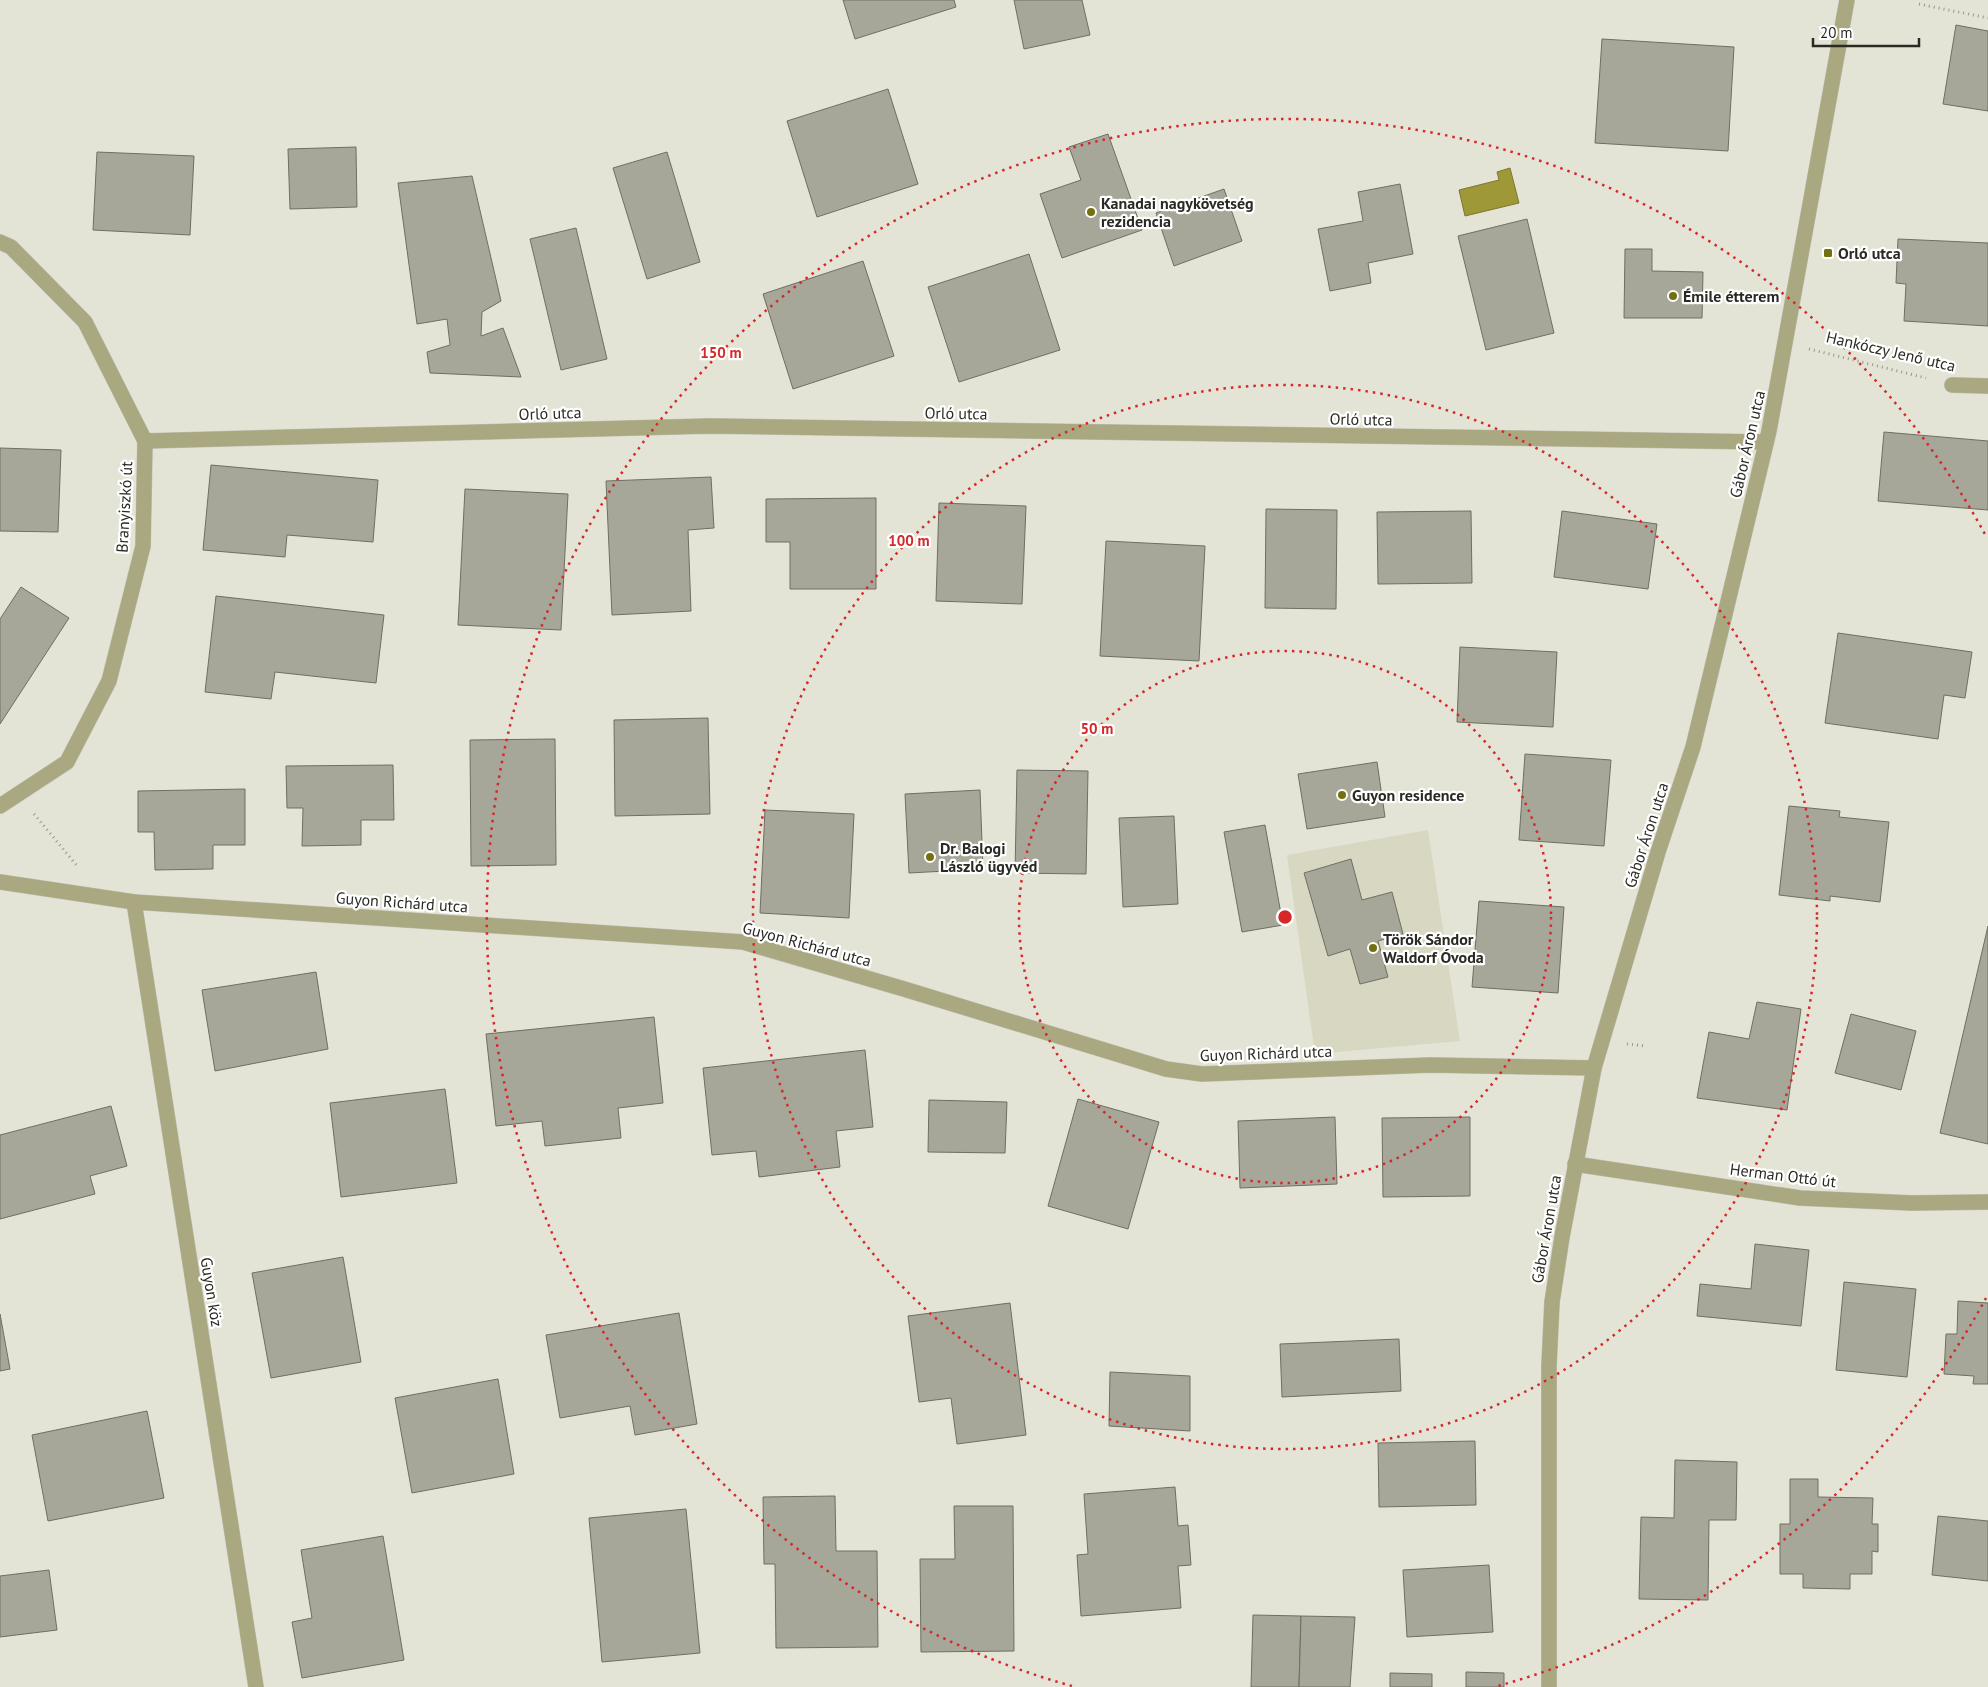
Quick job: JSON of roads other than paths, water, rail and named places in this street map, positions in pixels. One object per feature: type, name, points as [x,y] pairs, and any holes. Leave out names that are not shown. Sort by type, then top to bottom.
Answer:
[{"type":"street","name":"Gábor Áron utca","points":[[1549,1687],[1549,1365],[1552,1302],[1575,1164],[1594,1068],[1658,852],[1692,747],[1766,442],[1786,344],[1810,200],[1847,0]]},
{"type":"street","name":"Branyiszkó út","points":[[0,242],[11,247],[85,322],[144,441],[143,546],[109,680],[67,762],[0,806]]},
{"type":"street","name":"Hankóczy Jenő utca","points":[[1952,385],[1988,386]]},
{"type":"street","name":"Orló utca","points":[[144,441],[709,426],[1766,442]]},
{"type":"street","name":"Guyon Richárd utca","points":[[0,882],[134,902],[743,942],[1166,1069],[1202,1074],[1430,1064],[1594,1068]]},
{"type":"street","name":"Guyon köz","points":[[134,902],[256,1687]]},
{"type":"street","name":"Herman Ottó út","points":[[1575,1164],[1800,1198],[1912,1203],[1988,1202]]},
{"type":"place","name":"Kanadai nagykövetség rezidencia","points":[[1091,212]]},
{"type":"place","name":"Orló utca","points":[[1828,253]]},
{"type":"place","name":"Émile étterem","points":[[1673,296]]},
{"type":"place","name":"Guyon residence","points":[[1342,795]]},
{"type":"place","name":"Dr. Balogi László ügyvéd","points":[[930,857]]},
{"type":"place","name":"Török Sándor Waldorf Óvoda","points":[[1373,948]]}]
